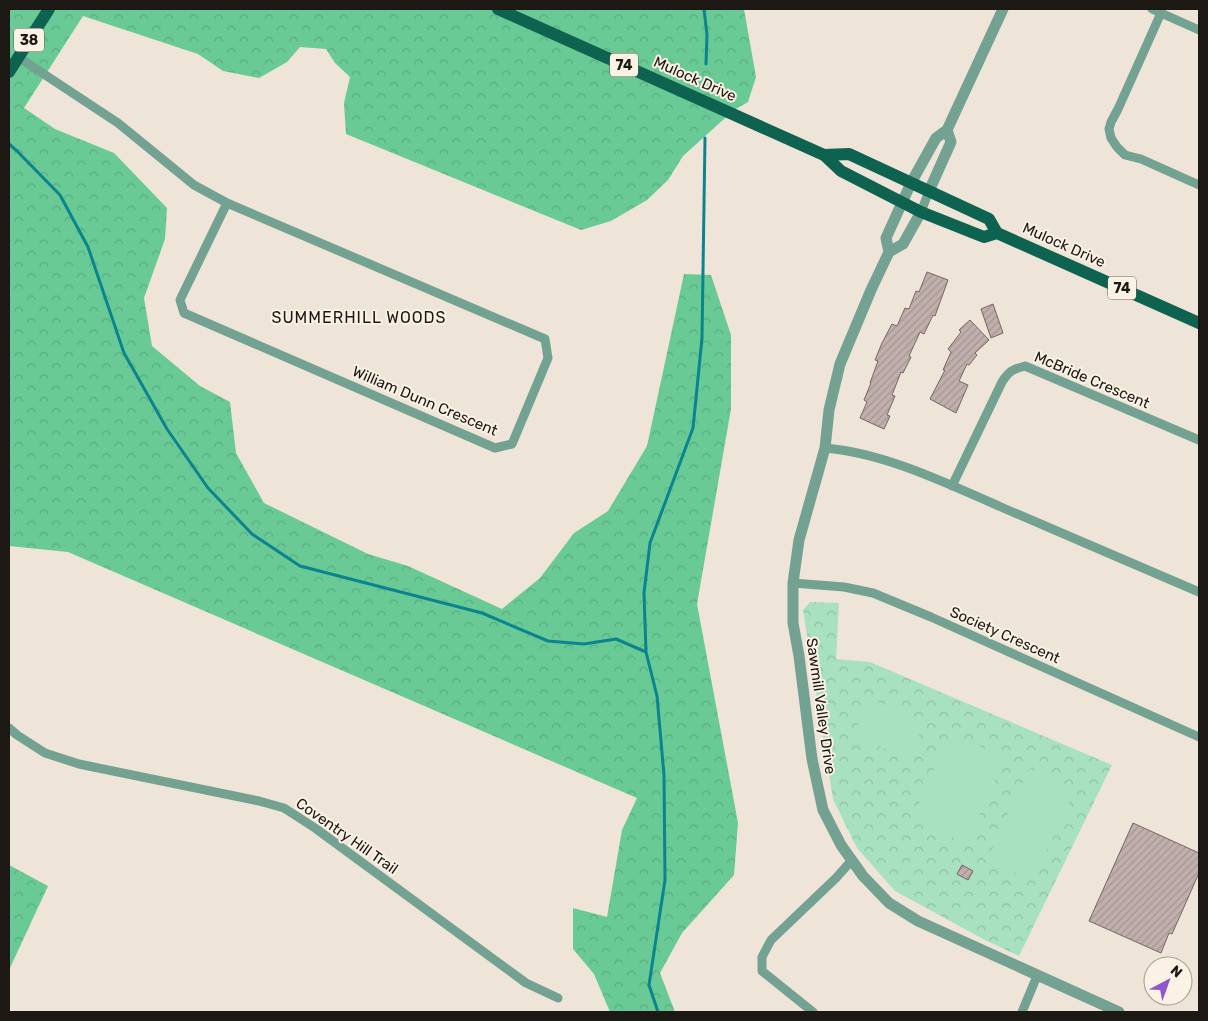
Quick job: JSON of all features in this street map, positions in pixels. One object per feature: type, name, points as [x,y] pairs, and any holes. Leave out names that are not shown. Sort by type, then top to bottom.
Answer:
[{"type":"main road","name":"38","points":[[9,72],[49,9]]},
{"type":"main road","name":"Mulock Drive","points":[[498,9],[824,155],[841,171],[921,212],[984,237],[997,234],[1199,323]]},
{"type":"main road","name":"Mulock Drive","points":[[824,155],[849,154],[989,219],[997,234]]},
{"type":"street","points":[[921,212],[950,142],[947,130],[1003,9]]},
{"type":"street","points":[[1199,30],[1156,11],[1109,129],[1116,147],[1125,155],[1142,159],[1199,185]]},
{"type":"street","name":"William Dunn Crescent","points":[[18,57],[118,123],[194,184],[227,203],[545,340],[548,358],[512,444],[495,448],[184,313],[180,300],[227,203]]},
{"type":"street","name":"Sawmill Valley Drive","points":[[889,252],[886,238],[911,183],[936,138],[947,130]]},
{"type":"street","name":"Sawmill Valley Drive","points":[[921,212],[903,244],[889,252],[840,364],[829,410],[825,448],[799,540],[793,583],[793,623],[812,759],[823,810],[842,845],[863,876],[889,903],[918,922],[1119,1012]]},
{"type":"street","name":"McBride Crescent","points":[[952,486],[1002,382],[1014,368],[1025,366],[1199,440]]},
{"type":"street","points":[[825,448],[848,450],[896,464],[952,486],[1199,592]]},
{"type":"street","name":"Society Crescent","points":[[793,583],[844,587],[873,593],[1199,737]]},
{"type":"street","name":"Coventry Hill Trail","points":[[9,728],[45,753],[79,764],[259,801],[284,808],[315,828],[526,983],[558,998]]},
{"type":"street","points":[[813,1012],[762,971],[762,957],[771,940],[836,878],[852,860]]},
{"type":"street","points":[[1022,1012],[1037,976]]},
{"type":"green space","points":[[9,9],[744,9],[756,77],[748,102],[734,110],[683,156],[668,180],[647,200],[611,221],[581,230],[346,134],[344,103],[350,77],[335,63],[326,49],[300,47],[287,62],[259,78],[223,71],[198,54],[83,16],[24,108],[55,129],[114,153],[167,208],[165,239],[144,298],[152,346],[200,386],[230,402],[236,453],[264,503],[368,554],[408,566],[502,609],[540,578],[574,533],[608,511],[647,446],[684,274],[711,275],[731,335],[731,409],[697,604],[738,823],[734,875],[682,933],[660,973],[675,1012],[610,1012],[594,974],[573,949],[573,908],[607,917],[622,830],[637,798],[68,552],[9,546]]},
{"type":"green space","points":[[810,602],[839,603],[836,659],[870,662],[1112,765],[1019,956],[983,939],[895,891],[857,848],[833,799],[803,610]]},
{"type":"green space","points":[[869,698],[925,722],[909,759],[853,735]]},
{"type":"green space","points":[[951,733],[1005,758],[966,844],[912,819]]},
{"type":"green space","points":[[1029,768],[1075,790],[1033,881],[987,860]]},
{"type":"green space","points":[[9,865],[48,886],[9,970]]},
{"type":"building","points":[[927,272],[948,280],[935,316],[933,315],[924,334],[920,332],[909,356],[911,357],[903,373],[901,372],[892,395],[895,396],[887,415],[890,416],[884,429],[860,418],[867,402],[864,400],[878,361],[875,360],[882,343],[892,324],[897,326],[905,308],[909,309],[916,291],[919,292]]},
{"type":"building","points":[[993,304],[1003,333],[991,338],[981,309]]},
{"type":"building","points":[[970,320],[989,340],[975,353],[977,355],[969,365],[967,364],[959,381],[968,385],[956,413],[930,399],[945,370],[943,370],[951,352],[948,349],[961,332],[959,330]]},
{"type":"building","points":[[1133,823],[1199,853],[1199,873],[1172,934],[1169,933],[1161,953],[1089,921]]},
{"type":"building","points":[[962,865],[973,871],[968,880],[957,874]]},
{"type":"waterway","points":[[704,9],[707,35],[706,64]]},
{"type":"waterway","points":[[658,1012],[649,985],[665,880],[664,775],[657,696],[646,652],[644,593],[650,543],[693,428],[702,338],[705,138]]},
{"type":"waterway","points":[[9,144],[60,195],[88,247],[124,353],[167,429],[208,488],[252,534],[300,566],[482,613],[548,641],[584,644],[616,639],[646,652]]},
{"type":"district","name":"SUMMERHILL WOODS","points":[[359,317]]}]
